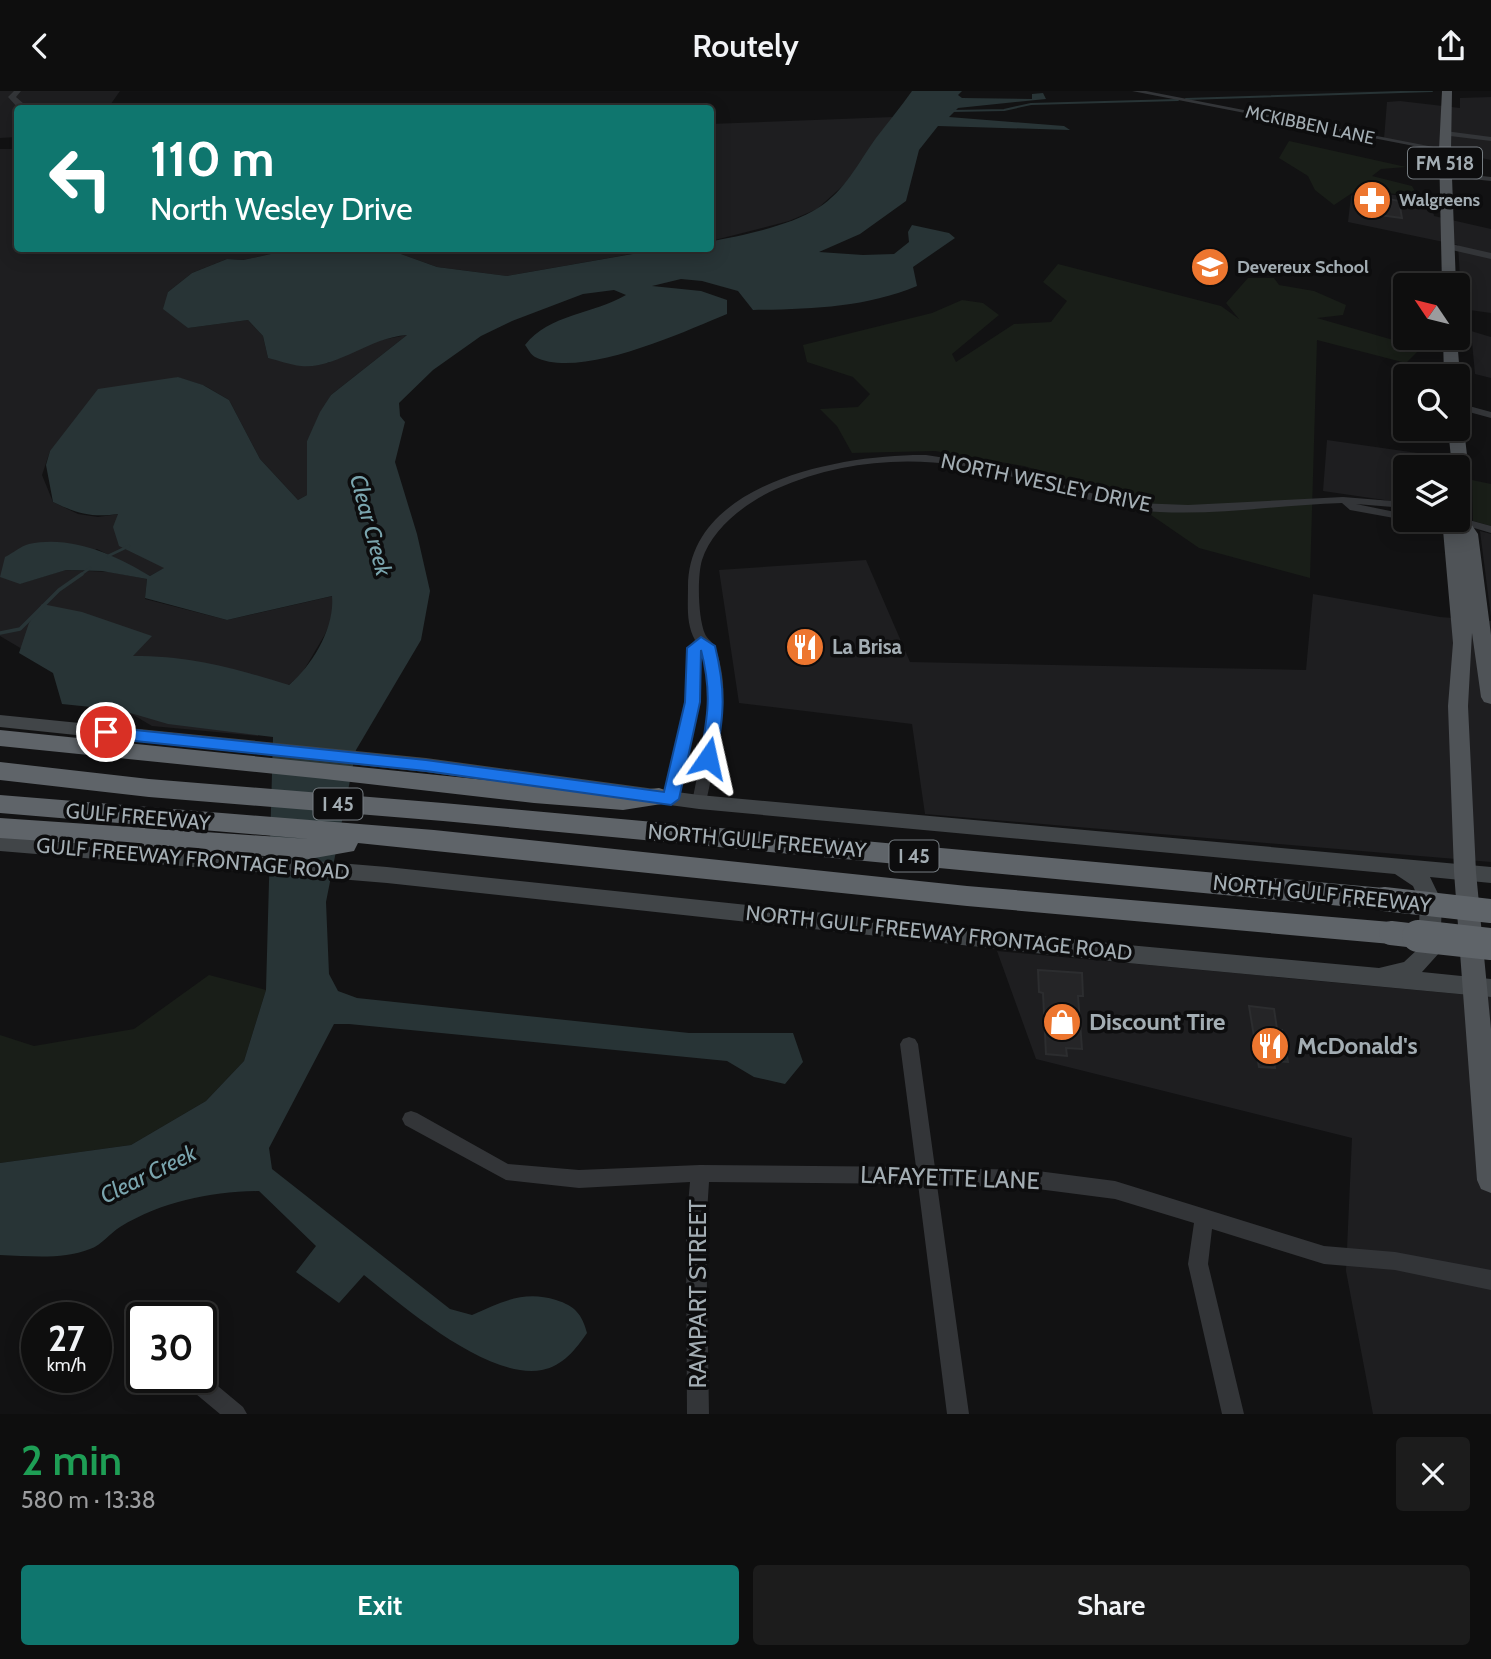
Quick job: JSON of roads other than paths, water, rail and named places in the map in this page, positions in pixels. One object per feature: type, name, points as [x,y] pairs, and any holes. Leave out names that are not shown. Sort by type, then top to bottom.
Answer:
[{"type":"highway","points":[[0,738],[312,768],[495,790],[622,801],[665,798]]},
{"type":"highway","points":[[0,748],[149,789]]},
{"type":"highway","name":"GULF FREEWAY","points":[[0,771],[232,796]]},
{"type":"highway","name":"NORTH GULF FREEWAY","points":[[232,796],[443,812],[1491,911]]},
{"type":"highway","name":"GULF FREEWAY","points":[[0,804],[276,828]]},
{"type":"highway","points":[[0,828],[309,849],[403,838]]},
{"type":"highway","name":"NORTH GULF FREEWAY","points":[[276,828],[434,840],[967,896],[1491,944]]},
{"type":"main road","name":"FM 518","points":[[1447,92],[1444,150],[1449,174],[1448,273]]},
{"type":"main road","points":[[1452,532],[1464,643],[1458,706],[1465,872],[1480,990],[1491,1180]]},
{"type":"main road","points":[[1467,532],[1491,697]]},
{"type":"main road","points":[[0,721],[328,754],[699,802],[1491,875]]},
{"type":"main road","name":"GULF FREEWAY FRONTAGE ROAD","points":[[0,843],[387,875]]},
{"type":"main road","points":[[1376,978],[1411,969],[1429,952],[1431,902],[1422,881],[1398,867]]},
{"type":"main road","name":"NORTH GULF FREEWAY FRONTAGE ROAD","points":[[387,875],[1480,990]]},
{"type":"street","points":[[18,91],[12,97],[20,105]]},
{"type":"street","name":"MCKIBBEN LANE","points":[[1135,91],[1444,150]]},
{"type":"street","points":[[1445,133],[1491,139]]},
{"type":"street","points":[[1449,174],[1491,181]]},
{"type":"street","points":[[1447,246],[1491,256]]},
{"type":"street","points":[[1470,409],[1491,415]]},
{"type":"street","name":"NORTH WESLEY DRIVE","points":[[699,802],[716,718],[716,681],[708,646],[701,642],[696,629],[693,575],[701,547],[742,502],[788,480],[843,462],[941,459],[995,468],[1113,502],[1155,508],[1302,501],[1370,500],[1393,503]]},
{"type":"street","name":"NORTH WESLEY DRIVE","points":[[1347,502],[1354,508],[1393,515]]},
{"type":"street","points":[[1470,524],[1491,530]]},
{"type":"street","name":"NORTH WESLEY DRIVE","points":[[665,798],[692,702],[694,648],[701,642]]},
{"type":"street","points":[[909,1044],[958,1414]]},
{"type":"street","name":"LAFAYETTE LANE","points":[[411,1119],[506,1173],[579,1179],[700,1173],[1030,1179],[1115,1190],[1324,1255],[1395,1261],[1491,1280]]},
{"type":"street","name":"RAMPART STREET","points":[[698,1414],[696,1228],[700,1173]]},
{"type":"street","points":[[1204,1219],[1198,1263],[1233,1414]]},
{"type":"street","points":[[210,1393],[236,1414]]},
{"type":"water","name":"Clear Creek","points":[[912,91],[962,91],[958,95],[962,98],[1032,99],[1032,94],[1043,93],[1046,99],[958,108],[949,117],[1064,126],[1070,130],[938,126],[919,150],[906,201],[860,234],[819,252],[894,254],[909,242],[908,232],[912,225],[949,233],[955,238],[913,267],[917,286],[857,303],[816,308],[753,310],[738,291],[702,281],[681,279],[652,286],[701,291],[727,300],[727,314],[659,342],[604,358],[578,363],[554,362],[534,356],[525,345],[546,327],[626,295],[614,290],[583,294],[481,336],[433,370],[399,403],[400,416],[405,422],[395,462],[417,534],[430,591],[421,640],[356,750],[326,902],[329,974],[338,991],[357,998],[689,1033],[793,1033],[803,1062],[785,1084],[754,1077],[727,1061],[334,1024],[269,1148],[272,1169],[450,1309],[472,1315],[503,1302],[533,1296],[556,1300],[573,1308],[583,1321],[587,1333],[563,1361],[542,1370],[520,1370],[472,1353],[424,1322],[364,1275],[339,1303],[296,1272],[316,1246],[259,1191],[223,1193],[170,1204],[136,1218],[94,1247],[68,1255],[0,1255],[0,1163],[131,1145],[206,1101],[244,1061],[266,990],[273,737],[168,724],[120,710],[62,704],[53,673],[19,653],[29,623],[42,604],[82,612],[152,636],[133,656],[174,658],[212,664],[289,685],[321,645],[332,608],[332,596],[227,620],[145,598],[147,579],[102,571],[66,570],[20,584],[0,577],[5,557],[26,545],[45,542],[77,545],[108,554],[150,576],[164,568],[119,546],[113,527],[118,514],[84,514],[53,502],[46,465],[50,451],[98,389],[178,377],[203,385],[229,400],[260,459],[298,500],[307,495],[307,441],[331,395],[407,335],[392,337],[328,363],[315,366],[297,365],[268,358],[263,336],[248,320],[188,328],[163,309],[168,292],[192,273],[227,259],[243,260],[280,252],[395,252],[437,267],[507,276],[644,252],[714,252],[714,240],[781,225],[828,201],[850,176]]},
{"type":"waterway","points":[[1186,99],[1432,91]]},
{"type":"waterway","points":[[952,111],[1004,110],[1031,104],[1178,100]]},
{"type":"waterway","points":[[108,556],[129,546]]},
{"type":"waterway","points":[[79,576],[90,568]]},
{"type":"waterway","points":[[0,633],[20,629],[59,590],[82,574]]},
{"type":"place","name":"Walgreens","points":[[1372,200]]},
{"type":"place","name":"Devereux School","points":[[1210,267]]},
{"type":"place","name":"La Brisa","points":[[805,647]]},
{"type":"place","name":"Discount Tire","points":[[1062,1022]]},
{"type":"place","name":"McDonald's","points":[[1270,1046]]}]
